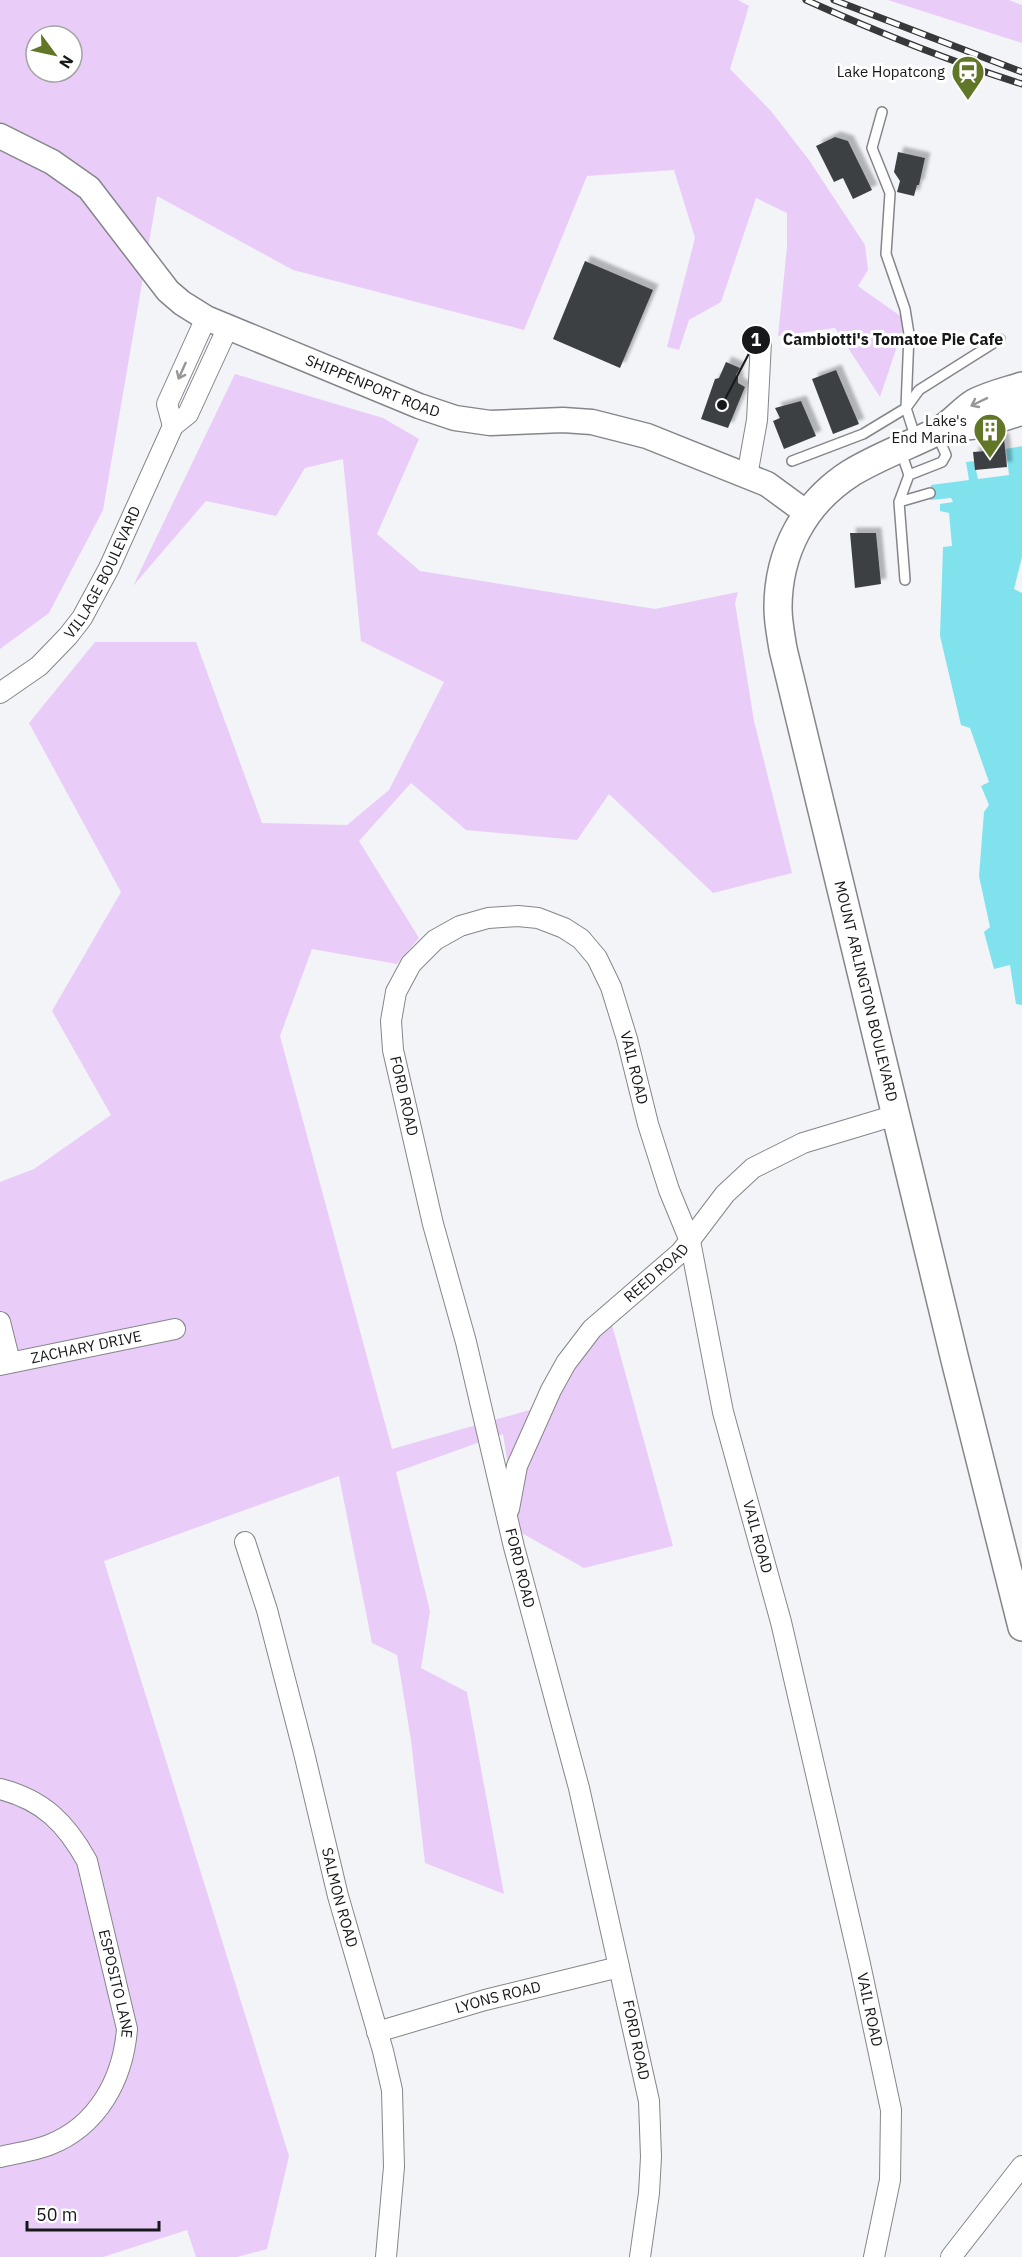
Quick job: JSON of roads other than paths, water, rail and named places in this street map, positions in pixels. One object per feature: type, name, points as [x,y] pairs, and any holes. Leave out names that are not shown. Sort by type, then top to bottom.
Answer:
[{"type":"main road","points":[[924,438],[974,403],[1022,386]]},
{"type":"main road","points":[[924,438],[982,424],[1022,411]]},
{"type":"main road","name":"MOUNT ARLINGTON BOULEVARD","points":[[924,438],[852,473],[824,495],[807,514],[789,545],[779,578],[778,610],[783,649],[1022,1627]]},
{"type":"street","name":"SHIPPENPORT ROAD","points":[[0,136],[52,162],[89,188],[168,291],[206,318],[419,406],[455,418],[490,423],[563,420],[592,422],[647,436],[767,484],[807,514]]},
{"type":"street","points":[[173,426],[167,404],[206,318]]},
{"type":"street","name":"VILLAGE BOULEVARD","points":[[0,693],[39,666],[82,618],[109,567],[173,426],[188,414],[228,327]]},
{"type":"street","points":[[747,476],[757,420],[761,342]]},
{"type":"street","name":"VAIL ROAD","points":[[479,920],[518,916],[538,918],[564,928],[581,939],[597,958],[611,987],[648,1124],[669,1190],[690,1241],[723,1412],[781,1622],[860,1964],[891,2110],[890,2180],[874,2257]]},
{"type":"street","name":"FORD ROAD","points":[[479,920],[460,926],[435,939],[411,964],[396,992],[391,1021],[393,1050],[433,1224],[466,1342],[507,1517],[579,1788],[649,2101],[650,2175],[640,2257]]},
{"type":"street","name":"REED ROAD","points":[[507,1517],[517,1466],[551,1390],[566,1363],[592,1329],[650,1282],[681,1252],[725,1194],[753,1168],[803,1143],[896,1115]]},
{"type":"street","points":[[0,1322],[5,1363]]},
{"type":"street","name":"ZACHARY DRIVE","points":[[5,1363],[175,1329]]},
{"type":"street","name":"SALMON ROAD","points":[[245,1542],[267,1610],[338,1896],[392,2090],[394,2167],[386,2257]]},
{"type":"street","name":"ESPOSITO LANE","points":[[0,1789],[18,1794],[40,1805],[75,1839],[87,1861],[127,2029],[125,2054],[117,2077],[106,2098],[91,2117],[72,2133],[49,2145],[0,2157]]},
{"type":"street","name":"LYONS ROAD","points":[[377,2032],[485,2000],[619,1967]]},
{"type":"street","points":[[951,2257],[1022,2166]]},
{"type":"lane","points":[[882,112],[872,148],[890,193],[886,254],[897,281],[909,334],[906,408],[924,438],[946,455],[942,462],[909,475]]},
{"type":"lane","points":[[792,461],[863,434],[906,408],[919,390],[1000,339]]},
{"type":"lane","points":[[905,580],[899,502],[924,438]]},
{"type":"lane","points":[[899,502],[930,493]]},
{"type":"water","points":[[1022,446],[1022,557],[1014,589],[1022,593],[1022,1005],[1016,1004],[1010,965],[994,969],[984,932],[990,927],[979,876],[984,812],[989,805],[981,786],[989,782],[970,728],[961,725],[940,636],[943,547],[952,546],[949,513],[940,511],[940,504],[953,502],[951,498],[930,500],[931,485],[969,480],[966,462],[974,461],[978,479],[1009,475],[1006,449]]},
{"type":"railway","points":[[806,0],[913,45],[1022,84]]},
{"type":"railway","points":[[834,0],[1022,72]]},
{"type":"place","name":"Lake Hopatcong","points":[[968,101]]},
{"type":"place","name":"Cambiotti's Tomatoe Pie Cafe","points":[[722,405]]},
{"type":"place","name":"Lake's End Marina","points":[[990,459]]}]
